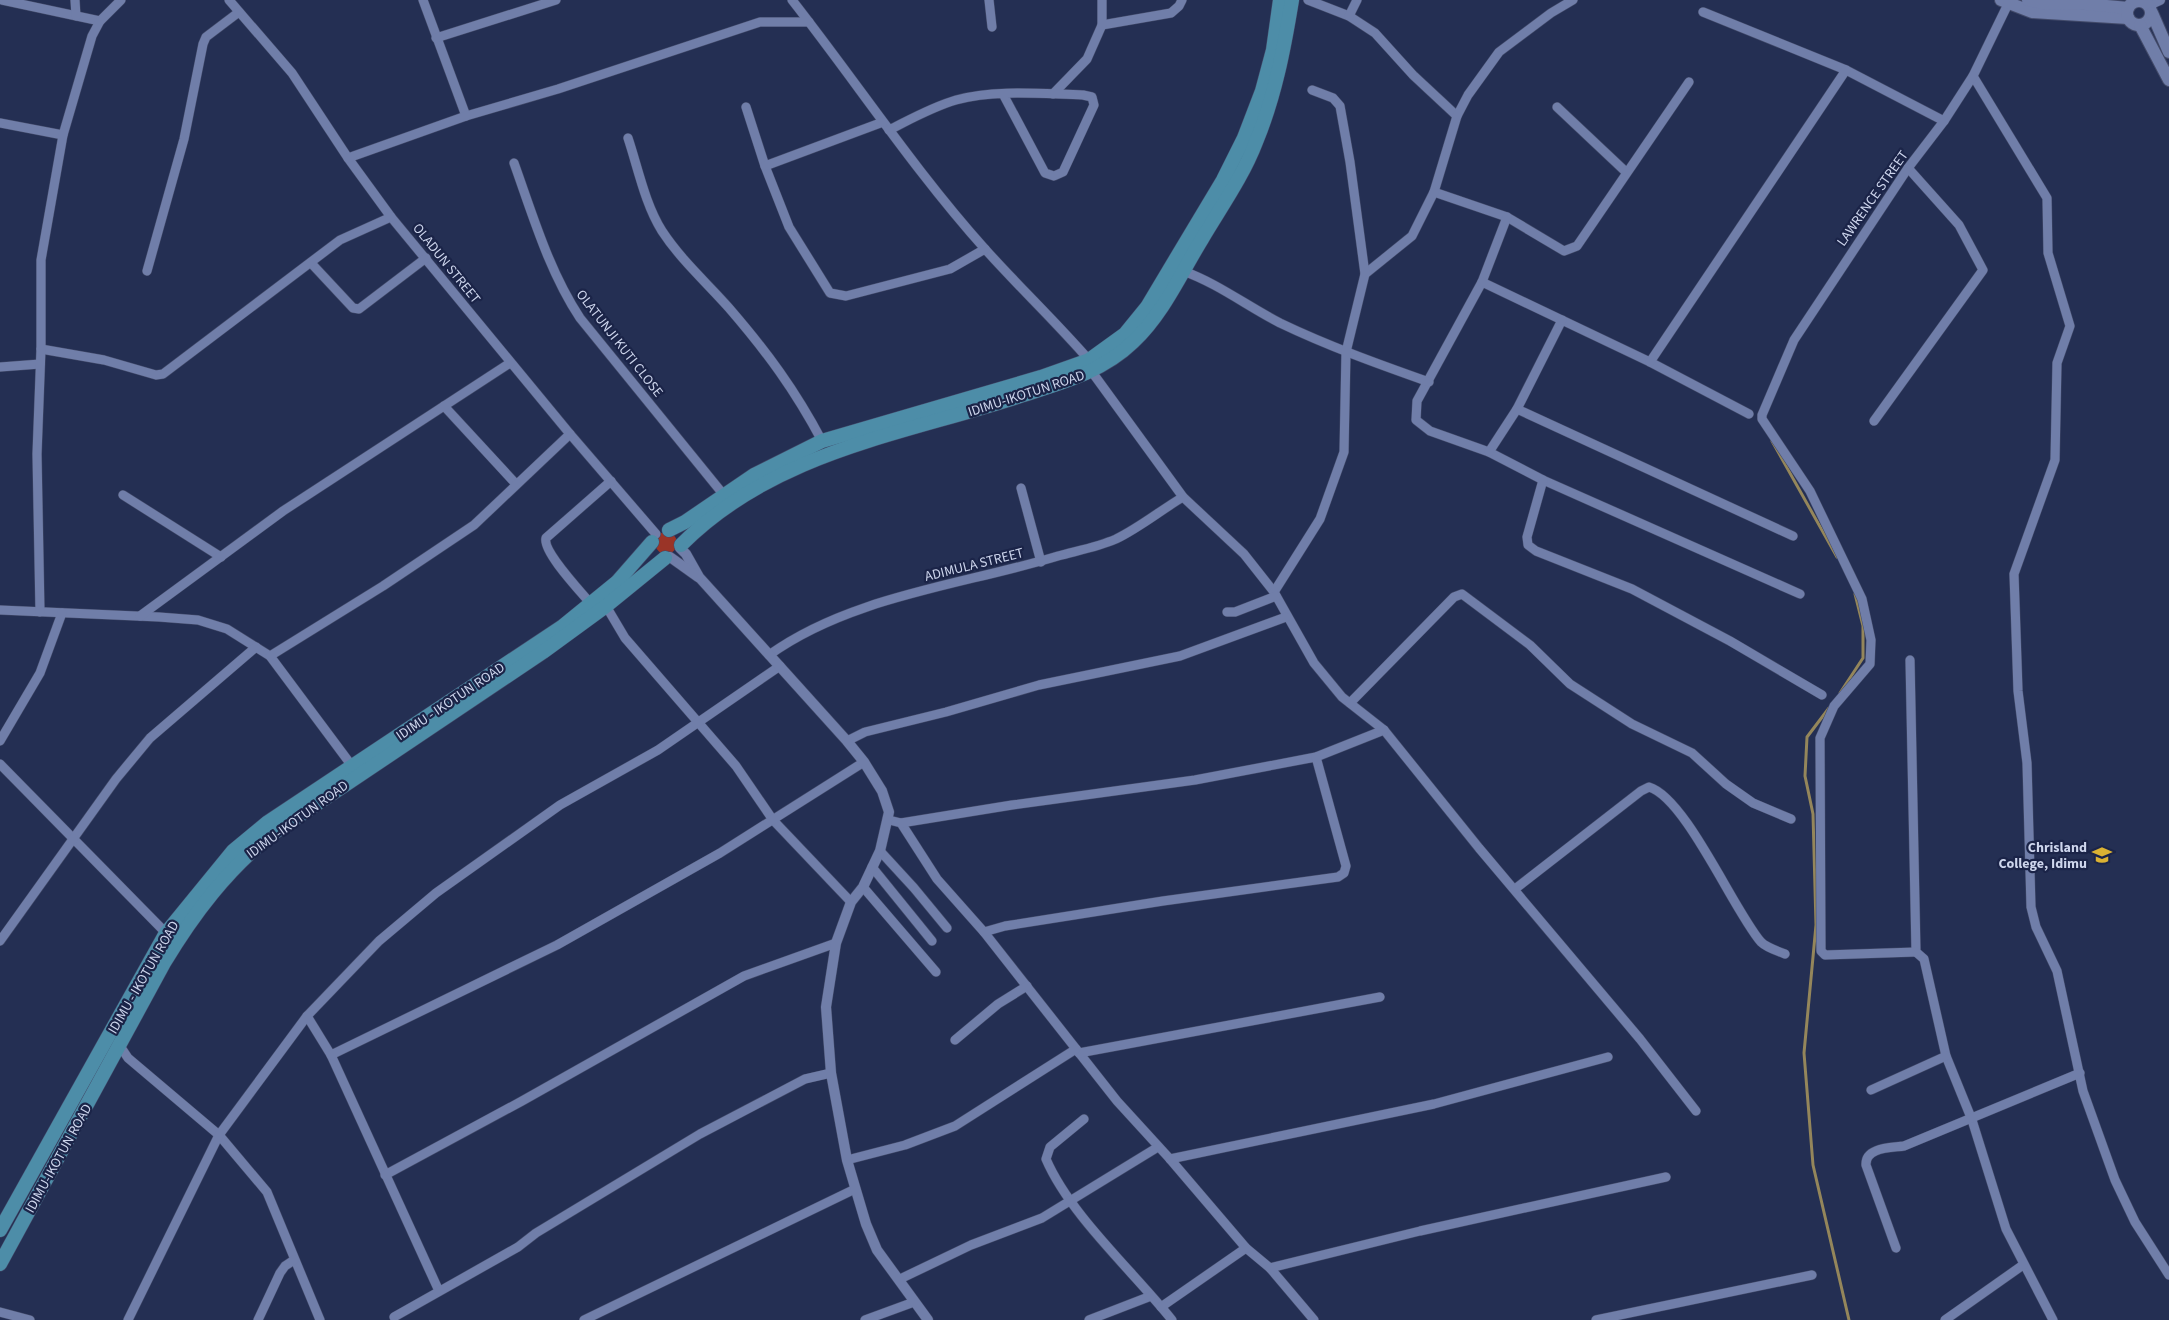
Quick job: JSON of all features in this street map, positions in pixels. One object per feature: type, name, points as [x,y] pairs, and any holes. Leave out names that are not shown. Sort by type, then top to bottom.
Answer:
[{"type":"main road","name":"IDIMU-IKOTUN ROAD","points":[[591,604],[617,582],[659,535],[685,522],[723,494],[761,471],[822,442],[1041,377],[1091,366],[1125,334],[1148,307],[1223,180],[1244,138],[1262,91],[1273,50],[1280,0]]},
{"type":"main road","name":"IDIMU-IKOTUN ROAD","points":[[0,1264],[164,963],[187,926],[209,895],[249,853],[272,834],[543,652],[606,606],[674,552],[694,531],[758,486],[822,455],[968,413],[1091,366],[1134,342],[1157,313],[1234,186],[1256,143],[1278,76],[1292,0]]},
{"type":"main road","points":[[2028,0],[2045,4],[2075,3],[2126,8]]},
{"type":"main road","points":[[2004,2],[2032,12],[2053,15],[2126,8],[2139,0],[2153,6],[2169,52]]},
{"type":"main road","points":[[2126,8],[2133,23],[2140,25],[2148,21],[2153,6]]},
{"type":"main road","points":[[2140,25],[2169,80]]},
{"type":"main road","points":[[659,535],[679,536],[674,552],[657,554],[659,535]]},
{"type":"main road","name":"IDIMU - IKOTUN ROAD","points":[[0,1230],[166,932],[218,868],[242,842],[268,822],[563,626],[591,604]]},
{"type":"street","points":[[2,0],[100,21]]},
{"type":"street","points":[[75,0],[76,16]]},
{"type":"street","points":[[40,612],[36,454],[41,349],[41,260],[63,136],[92,36],[100,21],[121,0]]},
{"type":"street","name":"OLADUN STREET","points":[[229,0],[292,73],[348,158],[391,217],[570,434],[659,535]]},
{"type":"street","points":[[423,0],[466,116]]},
{"type":"street","points":[[436,38],[556,0]]},
{"type":"street","points":[[792,0],[889,130],[985,249],[1091,366],[1183,497],[1244,554],[1275,594],[1314,663],[1342,697],[1384,730],[1479,848],[1640,1039],[1696,1111]]},
{"type":"street","points":[[989,0],[992,27]]},
{"type":"street","points":[[1053,94],[1087,59],[1102,25],[1102,0]]},
{"type":"street","points":[[1102,25],[1171,13],[1179,6],[1182,0]]},
{"type":"street","points":[[1308,0],[1349,16],[1375,33],[1413,75],[1457,116]]},
{"type":"street","points":[[1349,16],[1358,0]]},
{"type":"street","points":[[1365,274],[1412,236],[1434,192],[1457,116],[1468,96],[1499,52],[1551,13],[1573,0]]},
{"type":"street","name":"LAWRENCE STREET","points":[[1916,952],[1825,954],[1821,951],[1820,738],[1834,706],[1870,664],[1872,640],[1862,599],[1810,491],[1762,419],[1794,340],[1908,168],[1944,120],[1973,76],[2004,2]]},
{"type":"street","points":[[146,271],[184,139],[202,44],[206,37],[239,12]]},
{"type":"street","points":[[1703,12],[1846,70],[1944,120]]},
{"type":"street","points":[[348,158],[466,116],[558,89],[760,22],[809,22]]},
{"type":"street","points":[[1650,362],[1846,70]]},
{"type":"street","points":[[1973,76],[2047,198],[2048,253],[2070,326],[2057,363],[2055,460],[2014,574],[2018,691],[2027,763],[2031,907],[2036,927],[2057,971],[2083,1091],[2115,1180],[2135,1222],[2169,1275]]},
{"type":"street","points":[[1434,192],[1507,217],[1564,251],[1572,249],[1577,246],[1689,82]]},
{"type":"street","points":[[1227,612],[1235,612],[1275,594],[1320,519],[1344,452],[1346,352],[1365,274],[1350,162],[1340,106],[1333,98],[1312,90]]},
{"type":"street","points":[[889,130],[956,100],[1003,94],[1053,94],[1092,97],[1094,105],[1063,172],[1054,176],[1045,173],[1003,94]]},
{"type":"street","points":[[1557,106],[1626,172]]},
{"type":"street","points":[[746,107],[765,166],[789,227],[830,293],[846,296],[950,269],[985,249]]},
{"type":"street","points":[[765,166],[883,122]]},
{"type":"street","points":[[0,123],[63,136]]},
{"type":"street","points":[[628,138],[652,209],[661,228],[684,261],[719,297],[774,361],[801,401],[822,442]]},
{"type":"street","name":"OLATUNJI KUTI CLOSE","points":[[514,163],[556,279],[568,300],[580,318],[723,494]]},
{"type":"street","points":[[1874,421],[1983,270],[1958,225],[1908,168]]},
{"type":"street","points":[[41,349],[104,360],[156,375],[163,374],[349,235],[391,217]]},
{"type":"street","points":[[1507,217],[1482,282],[1429,382],[1416,401],[1416,420],[1430,431],[1489,452],[1543,480],[1800,594]]},
{"type":"street","points":[[310,263],[353,308],[359,309],[426,258]]},
{"type":"street","points":[[1182,271],[1230,294],[1279,322],[1346,352],[1429,382]]},
{"type":"street","points":[[1482,282],[1650,362],[1749,414]]},
{"type":"street","points":[[1489,452],[1517,409],[1562,320]]},
{"type":"street","points":[[140,616],[283,511],[510,362]]},
{"type":"street","points":[[0,367],[40,364]]},
{"type":"street","points":[[444,406],[516,484]]},
{"type":"street","points":[[1517,409],[1793,536]]},
{"type":"street","points":[[270,656],[383,586],[474,525],[570,434]]},
{"type":"street","points":[[1543,480],[1527,537],[1528,545],[1536,551],[1632,589],[1730,641],[1822,695]]},
{"type":"street","points":[[591,604],[562,569],[545,542],[546,538],[611,482]]},
{"type":"street","points":[[1021,488],[1041,562]]},
{"type":"street","points":[[123,495],[221,557]]},
{"type":"street","name":"ADIMULA STREET","points":[[769,655],[794,636],[828,621],[900,597],[1041,562],[1116,539],[1183,497]]},
{"type":"street","points":[[674,552],[847,740],[864,762],[887,803],[889,820],[880,852],[863,887],[851,902],[836,943],[826,1007],[831,1073],[847,1160],[866,1224],[878,1250],[928,1320]]},
{"type":"street","points":[[1350,703],[1454,597],[1462,594],[1530,645],[1570,684],[1632,724],[1692,753],[1726,784],[1753,803],[1791,819]]},
{"type":"street","points":[[606,606],[625,638],[736,766],[773,820],[851,902]]},
{"type":"street","points":[[0,610],[140,616],[212,623],[227,629],[270,656],[352,766]]},
{"type":"street","points":[[0,741],[40,672],[62,613]]},
{"type":"street","points":[[847,740],[865,732],[946,712],[1039,685],[1180,656],[1286,616]]},
{"type":"street","points":[[0,941],[122,772],[150,738],[256,647]]},
{"type":"street","points":[[1910,660],[1916,952],[1923,956],[1925,962],[1946,1056],[1972,1120],[2006,1229],[2023,1266],[2052,1320]]},
{"type":"street","points":[[128,1320],[219,1136],[307,1016],[394,927],[436,893],[560,805],[637,763],[780,666]]},
{"type":"street","points":[[889,820],[902,823],[1012,805],[1195,780],[1316,757],[1384,730]]},
{"type":"street","points":[[984,932],[1005,926],[1154,902],[1338,878],[1344,873],[1346,866],[1316,757]]},
{"type":"street","points":[[331,1055],[557,945],[712,858],[864,762]]},
{"type":"street","points":[[0,764],[166,932]]},
{"type":"street","points":[[1515,889],[1641,790],[1649,787],[1662,794],[1689,827],[1762,943],[1785,954]]},
{"type":"street","points":[[902,823],[937,879],[984,932],[1116,1101],[1170,1159],[1246,1248],[1270,1268],[1314,1320]]},
{"type":"street","points":[[880,852],[914,888],[947,928]]},
{"type":"street","points":[[872,867],[932,941]]},
{"type":"street","points":[[863,887],[936,972]]},
{"type":"street","points":[[385,1175],[522,1102],[744,976],[836,943]]},
{"type":"street","points":[[955,1040],[998,1004],[1027,986]]},
{"type":"street","points":[[847,1160],[904,1145],[955,1126],[1077,1051],[1380,997]]},
{"type":"street","points":[[307,1016],[331,1055],[439,1291]]},
{"type":"street","points":[[109,1035],[121,1045],[128,1058],[219,1136],[267,1192],[320,1320]]},
{"type":"street","points":[[1170,1159],[1434,1104],[1608,1056]]},
{"type":"street","points":[[1871,1090],[1946,1056]]},
{"type":"street","points":[[394,1317],[518,1247],[536,1233],[700,1134],[805,1079],[831,1073]]},
{"type":"street","points":[[1896,1248],[1866,1164],[1867,1157],[1873,1151],[1904,1146],[1972,1120],[2007,1101],[2080,1073]]},
{"type":"street","points":[[1084,1119],[1050,1147],[1046,1159],[1070,1201],[1172,1320]]},
{"type":"street","points":[[900,1279],[971,1245],[1042,1218],[1158,1147]]},
{"type":"street","points":[[1270,1268],[1420,1231],[1666,1177]]},
{"type":"street","points":[[584,1320],[855,1188]]},
{"type":"street","points":[[1162,1307],[1246,1248]]},
{"type":"street","points":[[258,1320],[280,1274],[285,1266],[294,1260]]},
{"type":"street","points":[[1945,1320],[2023,1266]]},
{"type":"street","points":[[1596,1320],[1812,1275]]},
{"type":"street","points":[[1089,1320],[1152,1296]]},
{"type":"street","points":[[865,1320],[914,1302]]},
{"type":"street","points":[[0,1312],[30,1320]]},
{"type":"shaded area","points":[[662,532],[670,532],[677,539],[677,547],[670,554],[662,554],[655,547],[655,539]]},
{"type":"waterway","points":[[1772,441],[1837,557]]},
{"type":"waterway","points":[[1840,693],[1863,658],[1863,626],[1855,594]]},
{"type":"waterway","points":[[1829,708],[1807,737],[1805,776],[1813,814],[1816,925],[1804,1053],[1813,1165],[1849,1320]]},
{"type":"place","name":"Chrisland College, Idimu","points":[[2102,855]]}]
